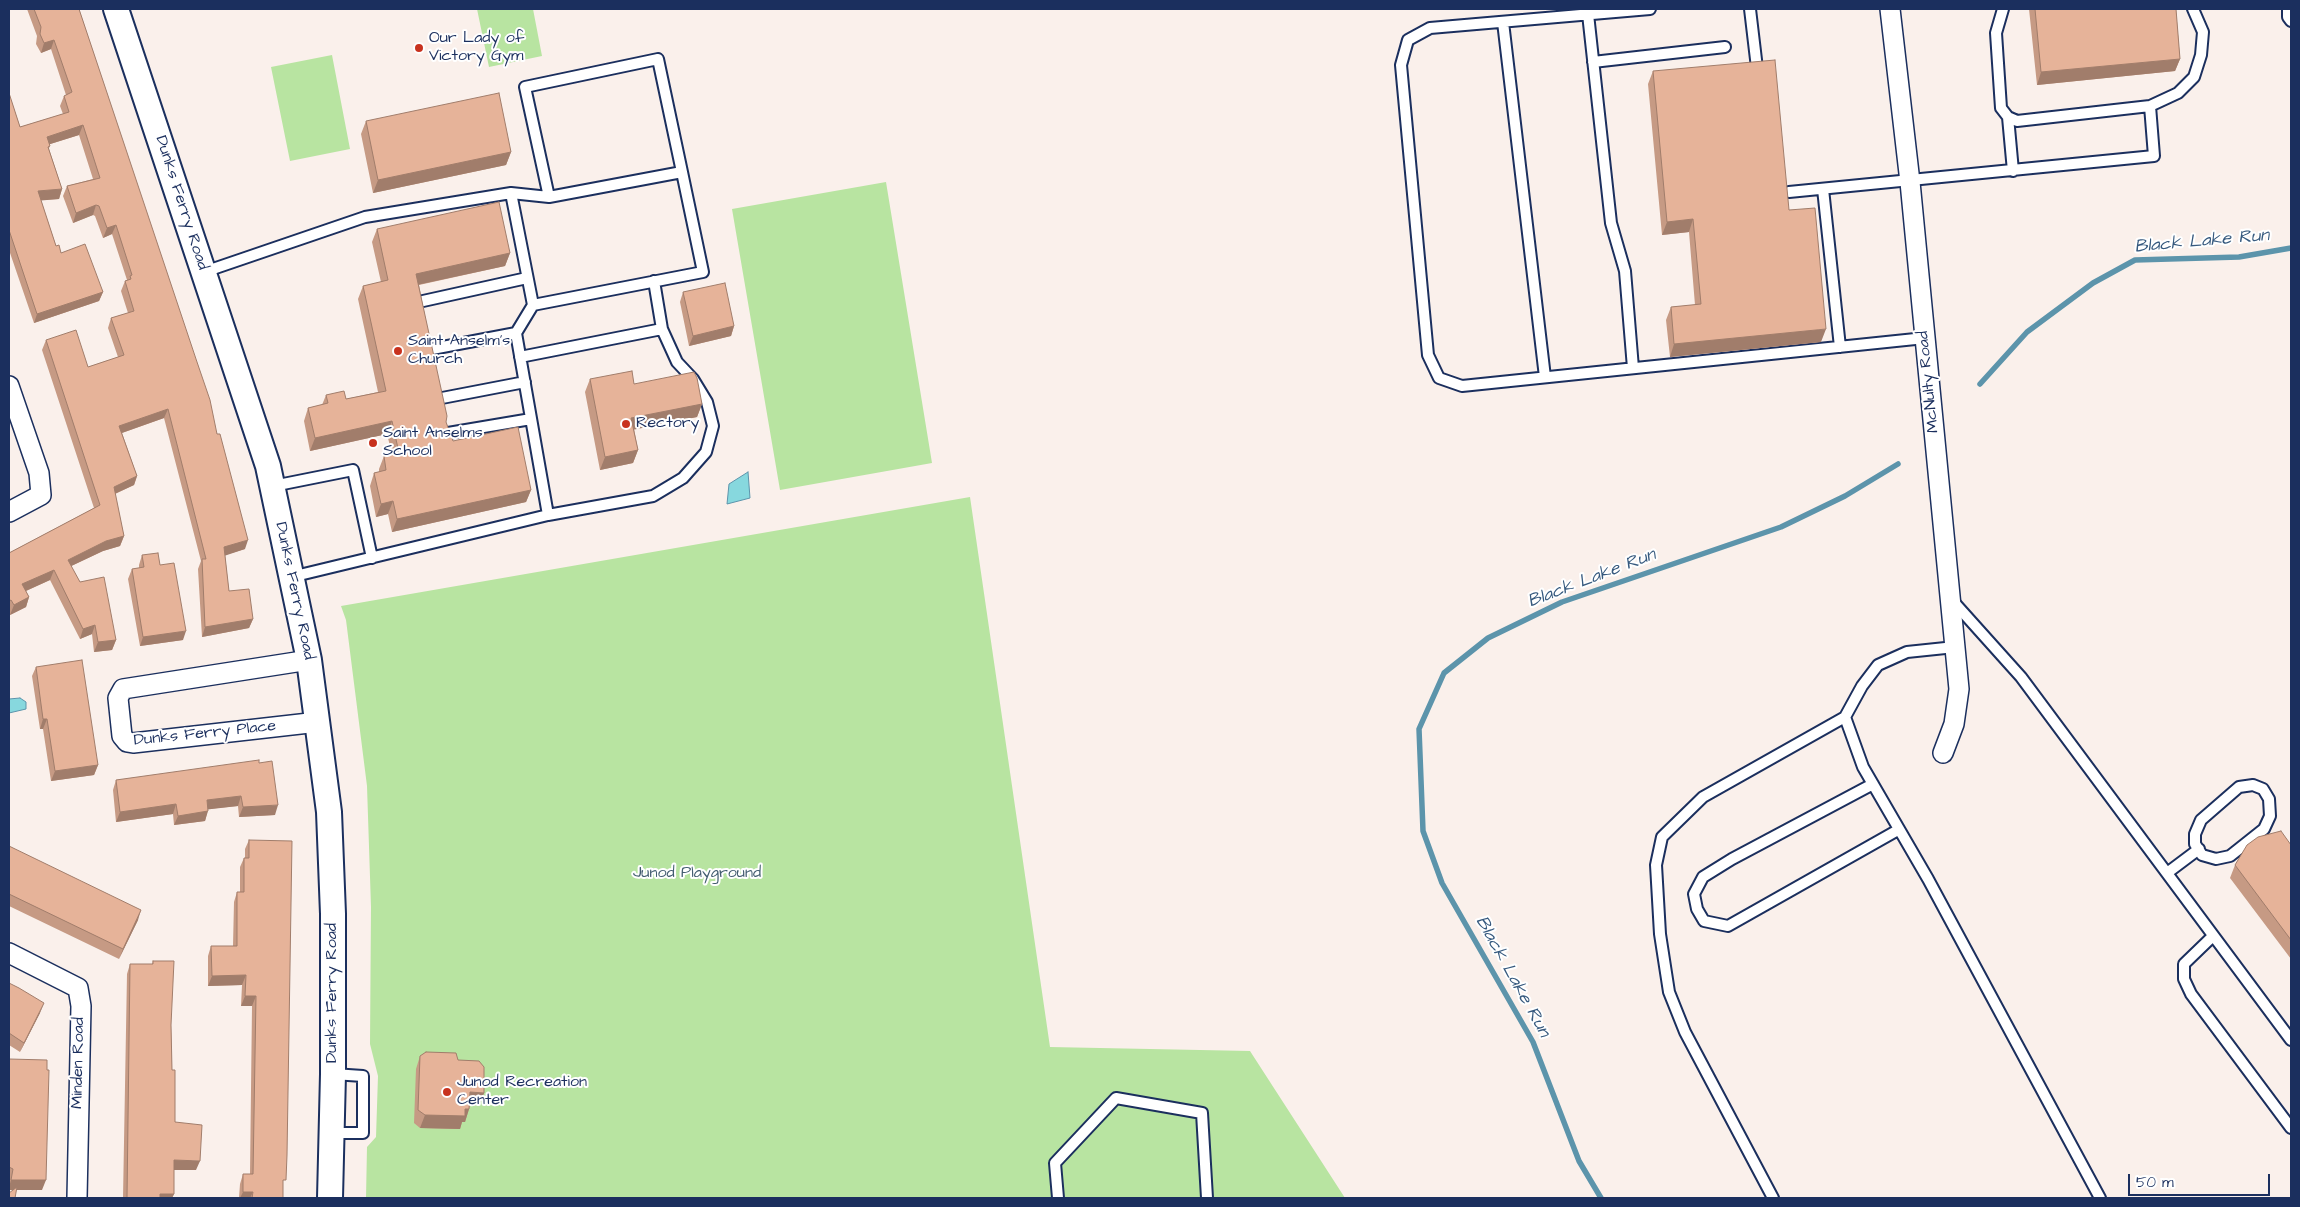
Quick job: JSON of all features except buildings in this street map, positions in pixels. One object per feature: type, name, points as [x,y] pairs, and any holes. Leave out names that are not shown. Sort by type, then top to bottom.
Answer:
[{"type":"street","name":"Dunks Ferry Road","points":[[116,9],[268,466],[309,660],[330,831],[333,914],[333,1074],[330,1198]]},
{"type":"street","name":"McNulty Road","points":[[1890,9],[1910,182],[1955,647],[1958,705],[1954,724],[1943,753]]},
{"type":"street","points":[[9,386],[39,473],[41,496],[9,512]]},
{"type":"street","name":"Dunks Ferry Place","points":[[309,660],[123,689],[118,698],[122,736],[127,742],[133,743],[318,722]]},
{"type":"street","name":"Minden Road","points":[[16,957],[78,988],[81,1006],[77,1198]]},
{"type":"lane","points":[[1650,9],[1430,28],[1408,40],[1401,65],[1428,355],[1439,378],[1462,386],[1925,338]]},
{"type":"lane","points":[[1750,9],[1757,68]]},
{"type":"lane","points":[[2003,9],[1996,33],[2001,108],[2008,117],[2017,121],[2150,106],[2178,93],[2194,77],[2201,55],[2203,32],[2193,9]]},
{"type":"lane","points":[[2288,9],[2288,17],[2291,21]]},
{"type":"lane","points":[[1588,14],[1610,224],[1625,271],[1633,368]]},
{"type":"lane","points":[[1503,22],[1545,377]]},
{"type":"lane","points":[[1593,62],[1725,47]]},
{"type":"lane","points":[[532,305],[703,272],[658,59],[525,87],[549,197]]},
{"type":"lane","points":[[1789,192],[1910,182],[2154,156],[2150,106]]},
{"type":"lane","points":[[2008,117],[2013,171]]},
{"type":"lane","points":[[204,272],[365,217],[511,193],[549,197],[682,172]]},
{"type":"lane","points":[[1823,189],[1840,347]]},
{"type":"lane","points":[[511,193],[532,305],[516,333],[548,515]]},
{"type":"lane","points":[[423,300],[527,278]]},
{"type":"lane","points":[[291,577],[548,515],[653,496],[683,478],[706,452],[713,426],[707,402],[693,379],[677,362],[662,329],[654,282]]},
{"type":"lane","points":[[520,357],[662,329]]},
{"type":"lane","points":[[432,349],[516,333]]},
{"type":"lane","points":[[442,398],[524,382]]},
{"type":"lane","points":[[448,434],[531,419]]},
{"type":"lane","points":[[273,486],[353,470],[372,558]]},
{"type":"lane","points":[[1951,598],[2021,677],[2291,1040]]},
{"type":"lane","points":[[1773,1198],[1685,1032],[1670,992],[1660,934],[1656,865],[1662,836],[1703,797],[1845,717],[1862,686],[1878,665],[1907,652],[1955,647]]},
{"type":"lane","points":[[1845,717],[1863,767],[1928,879],[2100,1198]]},
{"type":"lane","points":[[1873,784],[1732,859],[1703,877],[1694,894],[1697,909],[1704,921],[1728,926],[1898,830]]},
{"type":"lane","points":[[2252,785],[2263,789],[2269,799],[2270,816],[2264,829],[2230,856],[2216,859],[2202,855],[2199,849],[2195,844],[2195,834],[2201,820],[2240,787],[2252,785]]},
{"type":"lane","points":[[2167,873],[2199,849]]},
{"type":"lane","points":[[2213,936],[2184,964],[2184,980],[2191,994],[2291,1128]]},
{"type":"lane","points":[[332,1133],[362,1133],[363,1118],[363,1076],[333,1074]]},
{"type":"lane","points":[[1058,1198],[1056,1163],[1116,1098],[1202,1113],[1207,1198]]},
{"type":"green space","points":[[477,9],[533,9],[542,56],[489,67]]},
{"type":"green space","points":[[332,55],[350,149],[290,161],[271,67]]},
{"type":"green space","points":[[886,182],[932,463],[780,490],[732,209]]},
{"type":"green space","name":"Junod Playground","points":[[970,497],[1050,1047],[1250,1051],[1345,1198],[366,1198],[367,1147],[376,1137],[378,1076],[370,1044],[371,907],[367,786],[346,620],[341,606]]},
{"type":"water","points":[[748,472],[750,498],[727,504],[729,484]]},
{"type":"water","points":[[20,698],[26,702],[26,709],[9,713],[9,699]]},
{"type":"waterway","name":"Black Lake Run","points":[[1980,384],[2027,332],[2093,283],[2135,260],[2239,257],[2291,248]]},
{"type":"waterway","name":"Black Lake Run","points":[[1601,1198],[1579,1161],[1533,1042],[1442,883],[1423,831],[1419,729],[1444,673],[1488,638],[1562,602],[1781,527],[1845,496],[1898,464]]},
{"type":"place","name":"Our Lady of Victory Gym","points":[[419,48]]},
{"type":"place","name":"Saint Anselm's Church","points":[[398,351]]},
{"type":"place","name":"Rectory","points":[[626,424]]},
{"type":"place","name":"Saint Anselms School","points":[[373,443]]},
{"type":"place","name":"Junod Recreation Center","points":[[447,1092]]}]
